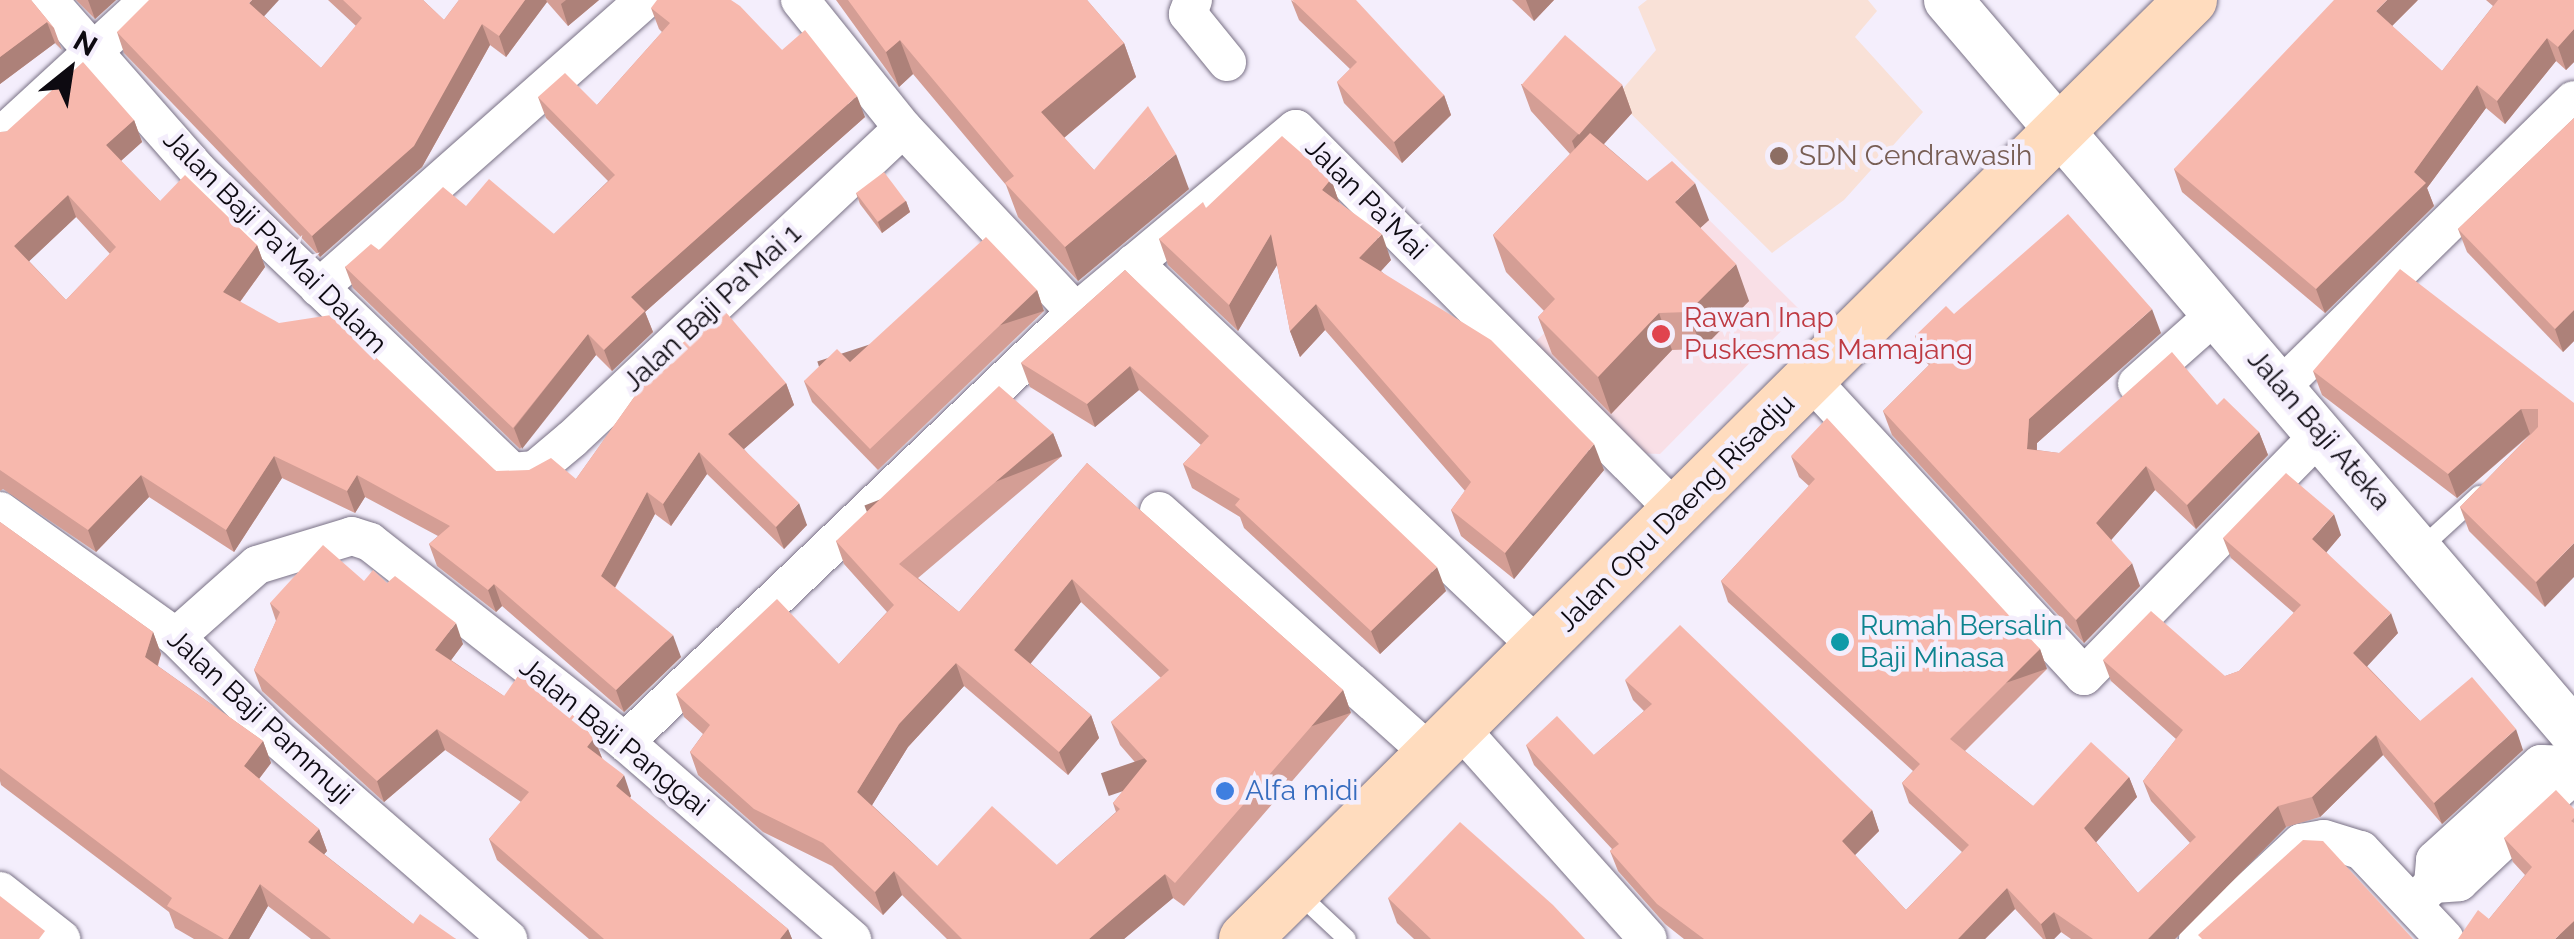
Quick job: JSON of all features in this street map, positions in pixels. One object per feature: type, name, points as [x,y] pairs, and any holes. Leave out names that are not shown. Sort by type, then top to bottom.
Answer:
[{"type":"main road","name":"Jalan Opu Daeng Risadju","points":[[1245,939],[2191,0]]},
{"type":"street","name":"Jalan Baji Pa'Mai Dalam","points":[[48,0],[95,49],[198,172],[512,472]]},
{"type":"street","points":[[0,137],[148,0]]},
{"type":"street","points":[[320,288],[645,0]]},
{"type":"street","points":[[800,0],[904,128],[1076,312]]},
{"type":"street","points":[[1193,0],[1188,14],[1227,62]]},
{"type":"street","name":"Jalan Baji Ateka","points":[[1948,0],[2056,135],[2283,385],[2420,549],[2571,751]]},
{"type":"street","points":[[2283,385],[2574,100]]},
{"type":"street","name":"Jalan Baji Pa'Mai 1","points":[[512,472],[535,470],[572,439],[904,128]]},
{"type":"street","name":"Jalan Pa'Mai","points":[[625,742],[1076,312],[1296,129],[1677,512]]},
{"type":"street","points":[[1134,263],[1540,650]]},
{"type":"street","points":[[2112,406],[2217,312]]},
{"type":"street","points":[[1810,379],[2084,676],[2322,432]]},
{"type":"street","points":[[1160,510],[1443,739],[1648,939]]},
{"type":"street","name":"Jalan Baji Pammuji","points":[[0,511],[176,637],[278,739],[508,939]]},
{"type":"street","name":"Jalan Baji Panggai","points":[[176,637],[257,565],[352,536],[370,542],[625,742],[852,939]]},
{"type":"street","points":[[2423,893],[2460,882],[2560,787],[2571,751]]},
{"type":"street","points":[[2198,939],[2302,843],[2324,838],[2361,850],[2423,893],[2445,939]]},
{"type":"street","points":[[0,892],[60,939]]},
{"type":"lane","points":[[2420,549],[2494,482]]},
{"type":"lane","points":[[1294,889],[1347,939]]},
{"type":"shaded area","name":"SDN Cendrawasih","points":[[1647,0],[1868,0],[1877,11],[1855,37],[1923,112],[1844,200],[1772,253],[1615,98],[1656,50],[1638,7]]},
{"type":"shaded area","name":"Rawan Inap Puskesmas Mamajang","points":[[1686,197],[1801,311],[1660,454],[1632,453],[1532,345]]},
{"type":"building","points":[[0,0],[31,0],[54,28],[47,22],[0,57]]},
{"type":"building","points":[[149,0],[252,0],[249,3],[321,68],[362,18],[343,0],[423,0],[444,20],[459,0],[525,0],[499,36],[482,24],[414,146],[312,236],[117,32]]},
{"type":"building","points":[[657,0],[731,0],[782,50],[805,30],[857,96],[631,297],[645,311],[604,350],[588,334],[513,428],[345,267],[371,244],[379,250],[443,187],[466,206],[489,179],[554,234],[615,175],[538,97],[565,73],[597,105],[670,23],[651,8]]},
{"type":"building","points":[[848,0],[1087,0],[1124,43],[1041,112],[1094,170],[1148,106],[1176,154],[1065,247],[1005,183],[1014,176],[900,40],[886,52]]},
{"type":"building","points":[[1292,0],[1356,0],[1444,95],[1394,142],[1337,82],[1357,62]]},
{"type":"building","points":[[2334,0],[2387,0],[2376,11],[2442,71],[2498,0],[2574,0],[2574,29],[2558,47],[2547,38],[2497,101],[2477,85],[2414,172],[2426,183],[2316,289],[2174,169]]},
{"type":"building","points":[[1565,35],[1622,85],[1579,135],[1522,85]]},
{"type":"building","points":[[83,62],[134,120],[106,145],[160,201],[185,175],[257,245],[223,292],[279,323],[331,315],[496,471],[529,470],[551,458],[576,479],[642,386],[636,380],[724,310],[786,383],[728,434],[799,503],[776,527],[699,452],[663,504],[647,492],[601,576],[673,635],[616,690],[494,584],[488,590],[429,544],[450,526],[357,475],[347,491],[274,456],[226,530],[141,475],[88,530],[0,470],[0,132],[6,132]],"holes":[[[68,195],[116,247],[66,300],[14,246]]]},
{"type":"building","points":[[2574,118],[2574,310],[2555,329],[2458,229]]},
{"type":"building","points":[[1590,133],[1647,181],[1672,161],[1695,183],[1675,202],[1736,264],[1688,312],[1659,313],[1598,377],[1538,317],[1555,299],[1493,235]]},
{"type":"building","points":[[1282,136],[1331,179],[1322,190],[1382,234],[1359,258],[1491,340],[1594,444],[1505,553],[1451,510],[1471,482],[1316,304],[1290,331],[1271,234],[1229,305],[1159,239],[1203,202],[1206,208]]},
{"type":"building","points":[[884,172],[906,201],[878,222],[856,193]]},
{"type":"building","points":[[2068,214],[2152,309],[2029,419],[2027,449],[2059,453],[2172,352],[2217,405],[2224,398],[2259,432],[2187,505],[2146,466],[2096,523],[2132,563],[2076,620],[1883,411],[1936,358],[1915,336],[1946,306],[1954,314]]},
{"type":"building","points":[[986,237],[1037,290],[870,449],[804,381],[837,349],[850,362]]},
{"type":"building","points":[[2400,269],[2574,403],[2574,543],[2536,582],[2460,507],[2538,427],[2538,409],[2521,409],[2448,474],[2313,371]]},
{"type":"building","points":[[1125,270],[1437,567],[1371,631],[1235,505],[1240,499],[1183,464],[1209,436],[1130,366],[1087,404],[1021,363]]},
{"type":"building","points":[[999,386],[1053,433],[899,564],[959,612],[1087,463],[1343,690],[1175,883],[1165,874],[1089,939],[962,939],[894,871],[875,892],[823,843],[754,809],[690,752],[710,725],[676,694],[777,599],[839,664],[894,605],[836,541]],"holes":[[[1072,579],[1169,670],[1111,722],[1147,761],[1113,803],[1120,809],[1057,865],[992,806],[937,866],[857,792],[899,724],[956,663],[1059,752],[1091,715],[1014,650]]]},
{"type":"building","points":[[1827,418],[2040,649],[1950,739],[2033,806],[2091,742],[2129,777],[2084,828],[2138,893],[2196,837],[2143,781],[2183,730],[2103,660],[2151,611],[2225,676],[2239,671],[2301,605],[2223,538],[2286,473],[2334,514],[2312,539],[2391,613],[2353,653],[2420,721],[2472,677],[2516,729],[2434,803],[2376,735],[2312,797],[2278,806],[2148,939],[2093,939],[2054,912],[2041,924],[2007,888],[1958,939],[1704,939],[1657,904],[1610,851],[1619,844],[1526,745],[1557,716],[1594,755],[1652,704],[1625,680],[1680,625],[1872,810],[1842,841],[1906,910],[1969,845],[1902,783],[1920,764],[1721,581],[1815,479],[1791,456]]},
{"type":"building","points":[[0,522],[153,632],[145,657],[263,741],[244,766],[319,829],[308,842],[413,924],[420,914],[456,939],[331,939],[260,884],[228,939],[224,939],[167,906],[172,898],[0,768]]},
{"type":"building","points":[[323,545],[364,581],[373,570],[387,583],[395,576],[456,623],[435,650],[504,696],[520,673],[575,717],[594,738],[587,747],[624,775],[616,786],[788,929],[780,939],[604,939],[489,839],[529,792],[437,729],[377,781],[254,670],[280,612],[270,603]]},
{"type":"building","points":[[2556,790],[2574,809],[2574,921],[2555,939],[2458,939],[2478,910],[2489,919],[2532,867],[2504,838]]},
{"type":"building","points":[[1460,822],[1585,939],[1431,939],[1388,898]]},
{"type":"building","points":[[2303,840],[2323,841],[2413,939],[2202,939],[2198,935]]},
{"type":"building","points":[[0,896],[45,931],[39,939],[0,939]]},
{"type":"place","name":"SDN Cendrawasih","points":[[1779,156]]},
{"type":"place","name":"Rawan Inap Puskesmas Mamajang","points":[[1661,334]]},
{"type":"place","name":"Rumah Bersalin Baji Minasa","points":[[1840,642]]},
{"type":"place","name":"Alfa midi","points":[[1225,791]]}]
